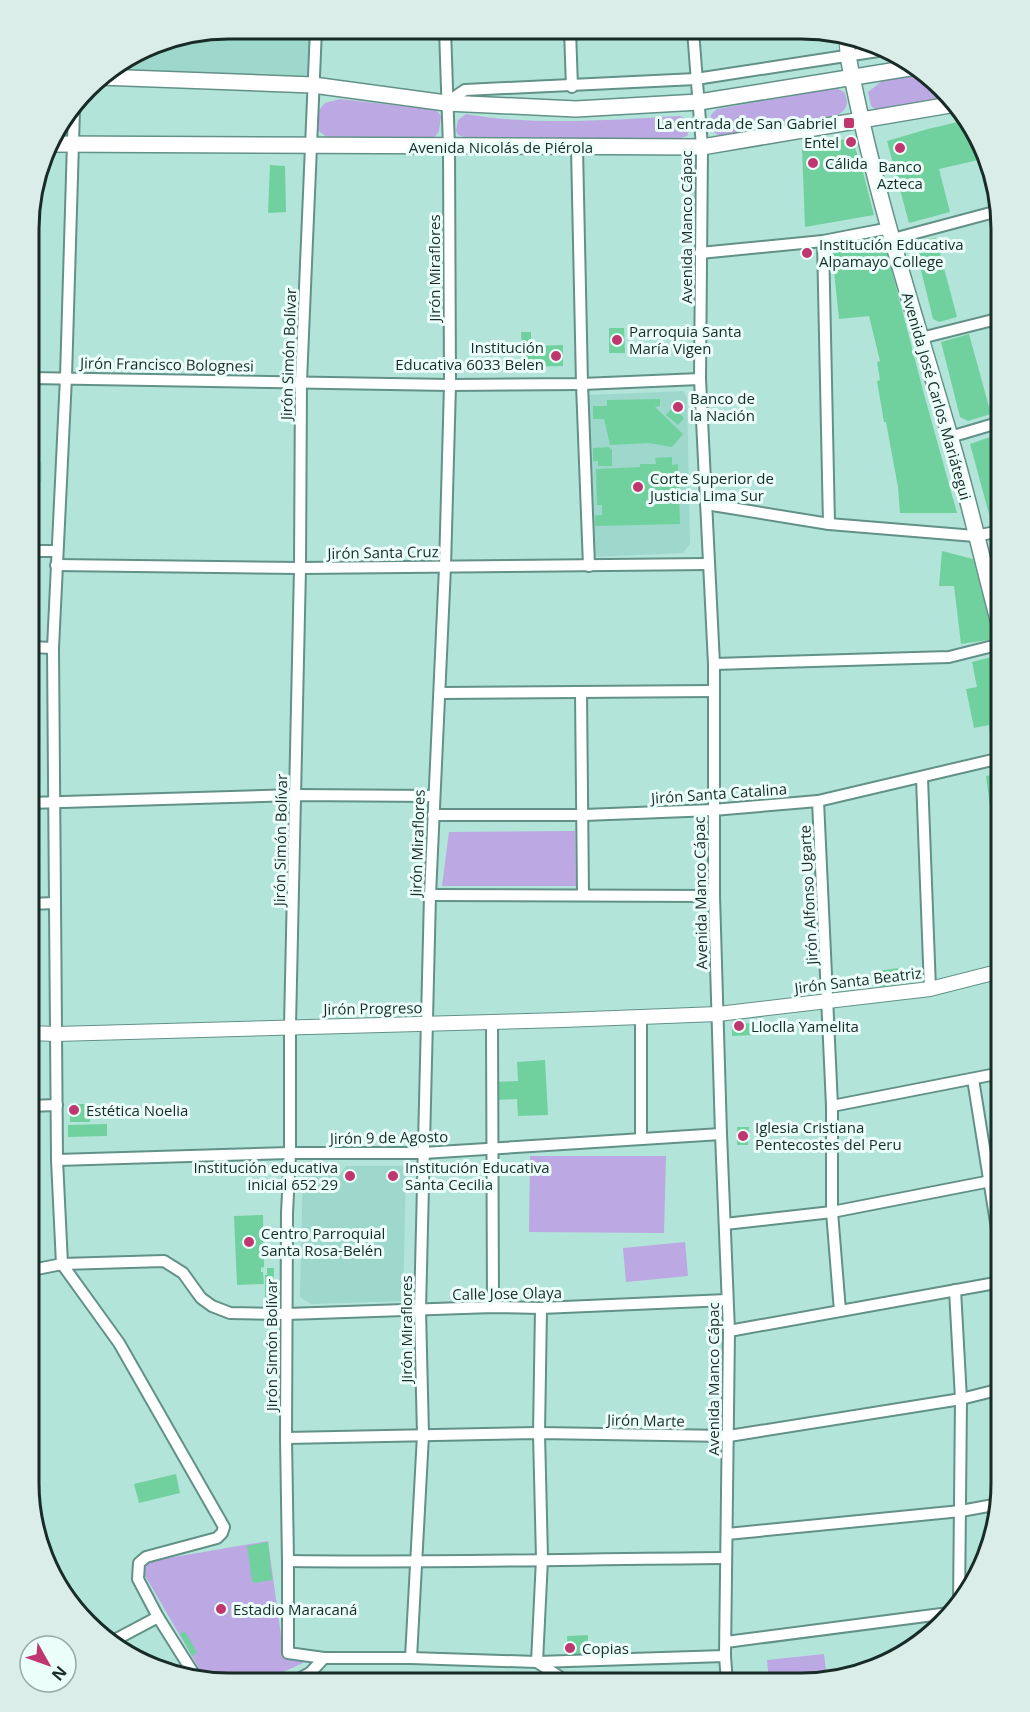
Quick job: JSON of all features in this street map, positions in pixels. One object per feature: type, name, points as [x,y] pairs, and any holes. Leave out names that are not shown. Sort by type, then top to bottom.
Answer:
[{"type":"main road","name":"Avenida José Carlos Mariátegui","points":[[848,56],[861,119],[950,437],[991,594]]},
{"type":"main road","points":[[116,77],[313,85],[446,103],[576,109],[699,102],[903,69]]},
{"type":"main road","name":"Avenida Nicolás de Piérola","points":[[60,144],[449,148],[702,147],[945,106]]},
{"type":"street","name":"Jirón Simón Bolívar","points":[[315,39],[301,381],[300,568],[290,1026],[290,1154],[287,1213],[286,1438],[288,1653],[324,1659]]},
{"type":"street","name":"Jirón Miraflores","points":[[411,1658],[423,1435],[420,1310],[426,1024],[445,567],[450,385],[449,148],[445,39]]},
{"type":"street","points":[[570,39],[572,87]]},
{"type":"street","name":"Avenida Manco Cápac","points":[[694,39],[702,147],[700,379],[714,664],[714,896],[729,1330],[726,1673]]},
{"type":"street","points":[[847,44],[848,56]]},
{"type":"street","points":[[446,103],[465,90],[572,87],[696,79],[871,52]]},
{"type":"street","points":[[73,121],[66,377],[52,648],[57,1160],[62,1264],[119,1342],[224,1527],[217,1538],[146,1557],[139,1563],[138,1579],[158,1617],[191,1669]]},
{"type":"street","points":[[577,148],[589,566]]},
{"type":"street","points":[[700,254],[892,234],[990,213]]},
{"type":"street","points":[[823,241],[829,524]]},
{"type":"street","points":[[921,338],[991,320]]},
{"type":"street","name":"Jirón Francisco Bolognesi","points":[[39,378],[450,385],[582,384],[700,379]]},
{"type":"street","points":[[950,437],[991,425]]},
{"type":"street","points":[[706,504],[829,524],[975,536],[991,533]]},
{"type":"street","points":[[39,551],[57,551]]},
{"type":"street","name":"Jirón Santa Cruz","points":[[56,565],[300,568],[709,564]]},
{"type":"street","points":[[714,664],[949,657],[991,646]]},
{"type":"street","points":[[39,647],[52,648]]},
{"type":"street","points":[[440,693],[714,691]]},
{"type":"street","points":[[581,692],[583,896]]},
{"type":"street","name":"Jirón Santa Catalina","points":[[433,815],[584,815],[713,810],[818,801],[991,761]]},
{"type":"street","points":[[922,778],[930,988]]},
{"type":"street","points":[[39,802],[296,795],[434,796]]},
{"type":"street","name":"Jirón Alfonso Ugarte","points":[[818,801],[832,1106],[832,1212],[840,1311]]},
{"type":"street","points":[[430,895],[714,896]]},
{"type":"street","points":[[39,904],[55,903]]},
{"type":"street","name":"Jirón Santa Beatriz","points":[[718,1014],[930,988],[991,973]]},
{"type":"street","name":"Jirón Progreso","points":[[39,1033],[641,1018],[718,1014]]},
{"type":"street","points":[[641,1018],[641,1139]]},
{"type":"street","points":[[492,1022],[493,1307]]},
{"type":"street","points":[[832,1106],[991,1075]]},
{"type":"street","points":[[973,1079],[991,1193]]},
{"type":"street","points":[[39,1106],[57,1105]]},
{"type":"street","name":"Jirón 9 de Agosto","points":[[57,1160],[423,1153],[721,1134]]},
{"type":"street","points":[[725,1224],[832,1212],[989,1181]]},
{"type":"street","name":"Calle Jose Olaya","points":[[39,1269],[62,1264],[164,1261],[183,1274],[201,1298],[221,1311],[230,1313],[287,1314],[493,1307],[541,1308],[727,1300]]},
{"type":"street","points":[[729,1330],[991,1284]]},
{"type":"street","points":[[955,1290],[961,1399],[959,1587]]},
{"type":"street","points":[[537,1662],[542,1559],[539,1433],[541,1308]]},
{"type":"street","name":"Jirón Marte","points":[[286,1438],[539,1433],[729,1436],[961,1399],[991,1392]]},
{"type":"street","points":[[727,1534],[961,1511],[989,1506]]},
{"type":"street","points":[[288,1561],[415,1562],[726,1558]]},
{"type":"street","points":[[726,1642],[937,1615]]},
{"type":"street","points":[[119,1638],[158,1617]]},
{"type":"street","points":[[310,1673],[324,1659],[411,1658],[537,1662],[725,1656]]},
{"type":"street","points":[[537,1662],[554,1673]]},
{"type":"shaded area","points":[[229,39],[320,39],[321,76],[124,71],[157,53],[180,45]]},
{"type":"shaded area","points":[[913,75],[940,100],[878,111],[871,106],[868,92],[882,81]]},
{"type":"shaded area","points":[[836,88],[844,92],[847,99],[846,107],[838,115],[727,135],[718,135],[712,130],[711,115],[717,109]]},
{"type":"shaded area","points":[[340,99],[436,110],[441,116],[439,131],[433,140],[328,138],[319,131],[317,112],[325,103]]},
{"type":"shaded area","points":[[466,114],[546,121],[680,116],[688,120],[690,127],[687,136],[677,139],[566,141],[470,139],[458,135],[456,131],[458,120]]},
{"type":"shaded area","points":[[683,391],[687,398],[690,544],[683,553],[595,557],[589,395]]},
{"type":"shaded area","points":[[39,462],[42,462],[42,483],[39,483]]},
{"type":"shaded area","points":[[575,831],[576,886],[442,886],[449,832]]},
{"type":"shaded area","points":[[530,1156],[666,1156],[664,1233],[529,1232]]},
{"type":"shaded area","points":[[346,1166],[406,1166],[403,1301],[311,1304],[300,1297],[303,1169],[324,1168],[329,1174],[340,1174]]},
{"type":"shaded area","points":[[685,1242],[688,1276],[626,1282],[623,1248]]},
{"type":"shaded area","name":"Estadio Maracaná","points":[[268,1541],[283,1650],[302,1659],[303,1663],[281,1673],[200,1670],[140,1567],[145,1562]]},
{"type":"shaded area","points":[[824,1654],[826,1671],[768,1673],[767,1660]]},
{"type":"building","points":[[958,122],[978,160],[939,169],[950,212],[909,223],[887,141]]},
{"type":"building","points":[[852,138],[874,215],[805,227],[802,147]]},
{"type":"building","points":[[270,165],[285,166],[286,212],[268,213]]},
{"type":"building","points":[[882,233],[957,513],[900,513],[898,487],[877,381],[880,380],[877,362],[880,361],[869,316],[839,319],[831,243]]},
{"type":"building","points":[[936,238],[957,317],[939,322],[933,319],[915,246],[919,241]]},
{"type":"building","name":"Parroquia Santa María Vigen","points":[[609,328],[624,328],[625,353],[609,353]]},
{"type":"building","points":[[521,332],[531,332],[531,346],[563,345],[563,366],[523,367]]},
{"type":"building","points":[[969,334],[991,414],[968,421],[960,417],[941,342]]},
{"type":"building","points":[[660,399],[660,406],[655,407],[683,434],[672,447],[649,443],[610,445],[604,419],[593,419],[593,406],[607,406],[607,400]]},
{"type":"building","points":[[673,407],[684,418],[678,425],[666,415]]},
{"type":"building","points":[[990,437],[991,521],[970,444]]},
{"type":"building","points":[[609,447],[612,450],[612,466],[598,466],[598,461],[593,461],[593,448]]},
{"type":"building","name":"Corte Superior de Justicia Lima Sur","points":[[672,457],[672,465],[678,464],[680,524],[595,526],[595,515],[602,515],[602,505],[597,505],[596,469],[640,467],[640,464],[656,464],[655,458]]},
{"type":"building","points":[[942,551],[973,559],[991,628],[991,639],[961,644],[954,586],[939,586]]},
{"type":"building","points":[[991,657],[991,740],[989,725],[974,728],[966,689],[977,687],[972,662]]},
{"type":"building","points":[[991,775],[991,815],[986,776]]},
{"type":"building","points":[[898,968],[900,984],[880,987],[878,971]]},
{"type":"building","points":[[753,1023],[753,1035],[732,1036],[732,1028],[735,1024]]},
{"type":"building","points":[[545,1060],[548,1115],[518,1116],[517,1099],[497,1100],[496,1082],[518,1081],[517,1062]]},
{"type":"building","points":[[70,1104],[90,1104],[90,1122],[70,1122]]},
{"type":"building","points":[[107,1124],[107,1136],[68,1137],[68,1125]]},
{"type":"building","name":"Iglesia Cristiana Pentecostes del Peru","points":[[737,1127],[749,1127],[748,1145],[737,1145]]},
{"type":"building","name":"Centro Parroquial Santa Rosa-Belén","points":[[263,1215],[264,1267],[261,1268],[261,1272],[263,1272],[264,1284],[237,1285],[234,1216]]},
{"type":"building","points":[[267,1268],[274,1268],[273,1300],[265,1300]]},
{"type":"building","points":[[176,1474],[180,1493],[139,1503],[134,1484]]},
{"type":"building","points":[[268,1542],[272,1580],[254,1583],[247,1546]]},
{"type":"building","points":[[185,1631],[197,1653],[192,1656],[180,1634]]},
{"type":"building","points":[[588,1635],[588,1654],[568,1655],[567,1636]]},
{"type":"place","name":"La entrada de San Gabriel","points":[[849,123]]},
{"type":"place","name":"Entel","points":[[851,142]]},
{"type":"place","name":"Banco Azteca","points":[[900,148]]},
{"type":"place","name":"Cálida","points":[[813,163]]},
{"type":"place","name":"Institución Educativa Alpamayo College","points":[[807,253]]},
{"type":"place","name":"Parroquia Santa María Vigen","points":[[617,340]]},
{"type":"place","name":"Institución Educativa 6033 Belen","points":[[556,356]]},
{"type":"place","name":"Banco de la Nación","points":[[678,407]]},
{"type":"place","name":"Corte Superior de Justicia Lima Sur","points":[[638,487]]},
{"type":"place","name":"Lloclla Yamelita","points":[[739,1026]]},
{"type":"place","name":"Estética Noelia","points":[[74,1110]]},
{"type":"place","name":"Iglesia Cristiana Pentecostes del Peru","points":[[743,1136]]},
{"type":"place","name":"Institución educativa inicial 652 29","points":[[350,1176]]},
{"type":"place","name":"Institución Educativa Santa Cecilia","points":[[393,1176]]},
{"type":"place","name":"Centro Parroquial Santa Rosa-Belén","points":[[249,1242]]},
{"type":"place","name":"Estadio Maracaná","points":[[221,1609]]},
{"type":"place","name":"Copias","points":[[570,1648]]}]
